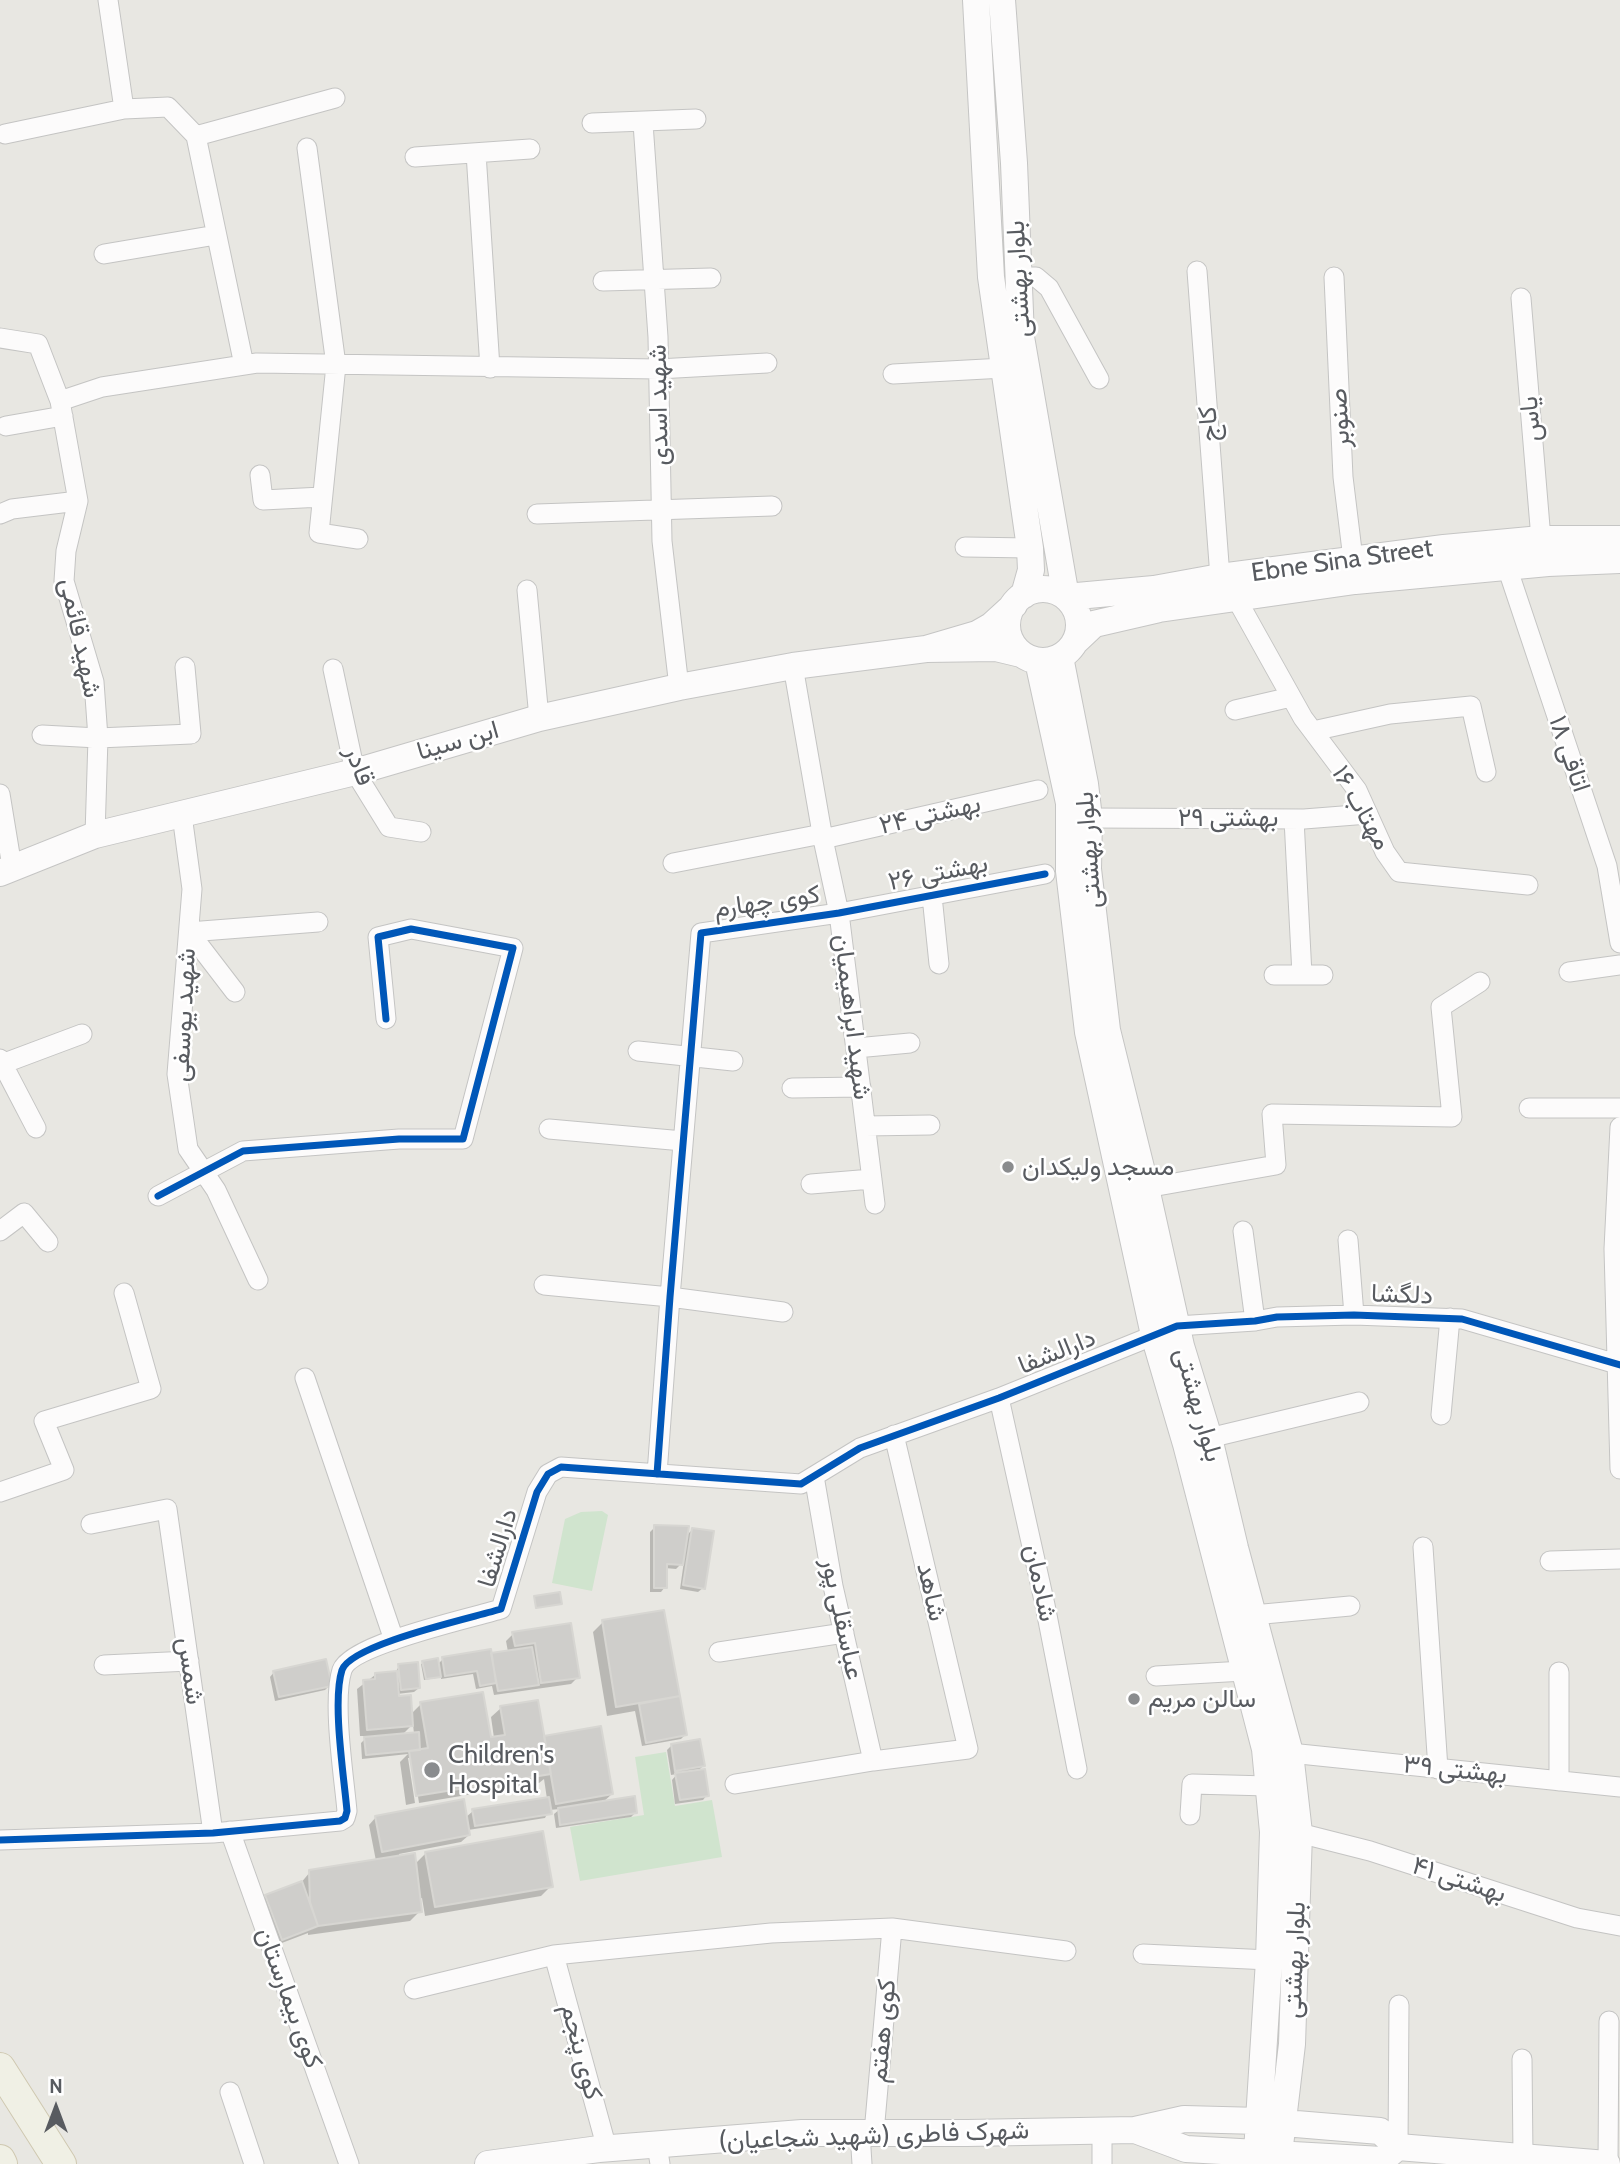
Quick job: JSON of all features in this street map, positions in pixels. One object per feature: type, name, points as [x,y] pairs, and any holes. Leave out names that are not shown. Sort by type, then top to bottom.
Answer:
[{"type":"main road","name":"بلوار بهشتی","points":[[976,0],[991,277],[1030,548],[1031,570],[1019,600]]},
{"type":"main road","name":"بلوار بهشتی","points":[[1002,0],[1014,163],[1021,337],[1066,597]]},
{"type":"main road","points":[[991,277],[1019,276]]},
{"type":"main road","name":"Ebne Sina Street","points":[[1066,597],[1157,599],[1228,588],[1353,559],[1541,539],[1620,539]]},
{"type":"main road","name":"Ebne Sina Street","points":[[1228,588],[1620,560]]},
{"type":"main road","points":[[926,649],[977,634],[991,626],[1019,600],[1040,589],[1066,597],[1073,604],[1080,622],[1049,653]]},
{"type":"main road","name":"Ebne Sina Street","points":[[1049,653],[1094,624],[1157,599]]},
{"type":"main road","points":[[1019,600],[1009,614],[1009,636],[1049,653]]},
{"type":"main road","points":[[926,649],[996,648],[1049,653]]},
{"type":"main road","name":"ابن سینا","points":[[6,870],[95,835],[355,772],[539,718],[679,687],[793,666],[926,649]]},
{"type":"main road","name":"بلوار بهشتی","points":[[1049,653],[1085,784],[1089,818],[1088,869],[1101,1045],[1146,1188],[1165,1331],[1209,1438],[1290,1753],[1298,1833],[1292,2043],[1271,2122]]},
{"type":"main road","name":"بلوار بهشتی","points":[[1049,653],[1069,803],[1069,871],[1101,1045],[1165,1331],[1186,1444],[1259,1721],[1273,1832],[1269,1960],[1269,2159]]},
{"type":"main road","points":[[0,2068],[61,2164]]},
{"type":"main road","name":"شهرک فاطری (شهید شجاعیان)","points":[[488,2164],[524,2162],[607,2149],[658,2154],[802,2133],[1135,2130],[1184,2119],[1271,2122],[1380,2131],[1398,2147],[1458,2158],[1523,2156],[1608,2164]]},
{"type":"main road","name":"شهرک فاطری (شهید شجاعیان)","points":[[1135,2130],[1186,2149],[1269,2159],[1382,2160],[1398,2147]]},
{"type":"street","points":[[108,0],[124,109]]},
{"type":"street","points":[[196,136],[335,98]]},
{"type":"street","points":[[5,134],[124,109],[168,107],[196,136],[244,365]]},
{"type":"street","points":[[592,123],[696,119]]},
{"type":"street","name":"شهید اسدی","points":[[643,122],[658,369],[662,541],[679,687]]},
{"type":"street","points":[[307,148],[336,365],[318,533],[358,539]]},
{"type":"street","points":[[415,157],[530,149]]},
{"type":"street","points":[[476,153],[489,368]]},
{"type":"street","points":[[104,254],[216,235]]},
{"type":"street","name":"کاج","points":[[1197,271],[1228,588]]},
{"type":"street","points":[[1019,276],[1036,277],[1049,288],[1099,379]]},
{"type":"street","name":"صنوبر","points":[[1334,276],[1343,477],[1353,559]]},
{"type":"street","points":[[603,281],[711,278]]},
{"type":"street","name":"یاس","points":[[1521,299],[1541,539]]},
{"type":"street","name":"شهید قائمی","points":[[0,338],[37,344],[61,409],[78,501],[66,551],[65,581],[94,682],[98,738],[95,835]]},
{"type":"street","points":[[6,426],[61,409],[102,387],[257,363],[658,369],[767,363]]},
{"type":"street","points":[[893,374],[1004,368]]},
{"type":"street","points":[[260,475],[263,500],[322,497]]},
{"type":"street","points":[[0,514],[12,509],[78,501]]},
{"type":"street","points":[[537,514],[772,506]]},
{"type":"street","points":[[965,547],[1030,548]]},
{"type":"street","name":"اتاقی ۱۸","points":[[1507,567],[1615,883],[1620,943]]},
{"type":"street","name":"مهتاب ۱۶","points":[[1228,588],[1313,731],[1357,790],[1385,852],[1399,872],[1528,885]]},
{"type":"street","points":[[527,590],[539,718]]},
{"type":"street","name":"شهید ابراهیمیان","points":[[793,666],[839,913],[875,1205]]},
{"type":"street","points":[[42,735],[98,738],[191,734],[185,667]]},
{"type":"street","name":"قادر","points":[[333,669],[355,772],[389,827],[421,832]]},
{"type":"street","points":[[1235,710],[1291,696]]},
{"type":"street","points":[[1313,731],[1390,714],[1471,706],[1486,772]]},
{"type":"street","name":"بهشتی ۲۴","points":[[673,863],[823,836],[1038,790]]},
{"type":"street","points":[[0,794],[6,870]]},
{"type":"street","name":"بهشتی ۲۹","points":[[1089,818],[1294,819],[1368,814]]},
{"type":"street","name":"شهید یوسفی","points":[[182,816],[192,889],[177,1074],[188,1149],[216,1190],[258,1280]]},
{"type":"street","points":[[1294,819],[1301,975]]},
{"type":"street","name":"بهشتی ۲۶","points":[[839,913],[1045,874]]},
{"type":"street","points":[[932,896],[939,964]]},
{"type":"street","name":"کوی چهارم","points":[[691,1056],[701,933],[839,913]]},
{"type":"street","points":[[189,932],[318,922]]},
{"type":"street","points":[[158,1196],[243,1151],[399,1139],[463,1139],[513,948],[411,929],[378,937],[386,1019]]},
{"type":"street","points":[[189,932],[235,992]]},
{"type":"street","points":[[1569,972],[1620,965]]},
{"type":"street","points":[[1274,975],[1323,975]]},
{"type":"street","points":[[1146,1188],[1276,1165],[1272,1114],[1452,1117],[1441,1007],[1480,982]]},
{"type":"street","points":[[36,1128],[1,1062],[82,1034]]},
{"type":"street","points":[[856,1048],[910,1043]]},
{"type":"street","points":[[638,1051],[733,1061]]},
{"type":"street","points":[[657,1474],[691,1056]]},
{"type":"street","points":[[792,1088],[861,1087]]},
{"type":"street","points":[[1529,1108],[1620,1108]]},
{"type":"street","points":[[866,1126],[930,1125]]},
{"type":"street","points":[[1620,1127],[1617,1249],[1620,1469]]},
{"type":"street","points":[[549,1129],[683,1141]]},
{"type":"street","points":[[811,1184],[872,1179]]},
{"type":"street","points":[[0,1231],[24,1213],[48,1242]]},
{"type":"street","points":[[1243,1231],[1255,1321]]},
{"type":"street","points":[[1348,1240],[1354,1315]]},
{"type":"street","points":[[544,1286],[670,1297],[783,1312]]},
{"type":"street","points":[[0,1492],[65,1470],[44,1420],[150,1389],[124,1293]]},
{"type":"street","name":"دلگشا","points":[[1165,1331],[1277,1317],[1354,1315],[1450,1318],[1462,1319],[1618,1364]]},
{"type":"street","points":[[1441,1415],[1450,1318]]},
{"type":"street","name":"دارالشفا","points":[[0,1840],[222,1832],[340,1821],[345,1818],[347,1811],[339,1690],[342,1668],[351,1658],[373,1646],[501,1609],[537,1492],[548,1474],[561,1467],[801,1484],[860,1448],[999,1398],[1165,1331]]},
{"type":"street","points":[[305,1378],[394,1640]]},
{"type":"street","name":"شادمان","points":[[999,1398],[1045,1605],[1077,1769]]},
{"type":"street","points":[[1209,1438],[1359,1402]]},
{"type":"street","name":"شاهد","points":[[873,1761],[968,1749],[894,1435]]},
{"type":"street","name":"عباسقلی پور","points":[[814,1476],[844,1633],[873,1761]]},
{"type":"street","name":"شمس","points":[[91,1524],[167,1509],[189,1661],[222,1832]]},
{"type":"street","points":[[1423,1547],[1438,1769]]},
{"type":"street","points":[[1550,1561],[1620,1559]]},
{"type":"street","points":[[1253,1615],[1350,1606]]},
{"type":"street","points":[[719,1652],[844,1633]]},
{"type":"street","points":[[104,1665],[189,1661]]},
{"type":"street","points":[[1156,1676],[1244,1671]]},
{"type":"street","points":[[1559,1672],[1559,1781]]},
{"type":"street","name":"بهشتی ۳۹","points":[[1290,1753],[1620,1787]]},
{"type":"street","points":[[735,1784],[873,1761]]},
{"type":"street","points":[[1190,1815],[1192,1784],[1268,1786]]},
{"type":"street","name":"کوی بیمارستان","points":[[222,1832],[349,2164]]},
{"type":"street","name":"بهشتی ۴۱","points":[[1298,1833],[1370,1851],[1577,1918],[1620,1926]]},
{"type":"street","points":[[414,1989],[554,1955],[771,1933],[892,1928],[1066,1951]]},
{"type":"street","name":"کوی هفتم","points":[[862,2164],[892,1928]]},
{"type":"street","points":[[1143,1954],[1269,1960]]},
{"type":"street","name":"کوی پنجم","points":[[554,1955],[607,2149]]},
{"type":"street","points":[[1398,2147],[1399,2005]]},
{"type":"street","points":[[1608,2164],[1609,2021]]},
{"type":"street","points":[[1522,2059],[1523,2156]]},
{"type":"street","points":[[230,2092],[254,2164]]},
{"type":"street","points":[[1102,2131],[1102,2164]]},
{"type":"green space","points":[[602,1511],[608,1515],[592,1591],[552,1583],[565,1519],[581,1512]]},
{"type":"green space","points":[[666,1752],[675,1806],[712,1800],[722,1857],[580,1881],[570,1827],[644,1815],[635,1757]]},
{"type":"building","points":[[654,1525],[689,1526],[683,1565],[667,1564],[667,1588],[654,1588]]},
{"type":"building","points":[[692,1528],[714,1531],[705,1589],[683,1585]]},
{"type":"building","points":[[560,1592],[562,1604],[536,1608],[534,1596]]},
{"type":"building","points":[[664,1610],[680,1696],[616,1707],[602,1620]]},
{"type":"building","points":[[571,1623],[580,1678],[541,1683],[535,1643],[515,1646],[512,1632]]},
{"type":"building","points":[[532,1647],[539,1685],[498,1691],[491,1653]]},
{"type":"building","points":[[491,1649],[496,1683],[480,1686],[477,1671],[445,1676],[442,1657]]},
{"type":"building","points":[[438,1658],[441,1677],[426,1679],[422,1661]]},
{"type":"building","points":[[326,1659],[332,1686],[279,1697],[273,1671]]},
{"type":"building","points":[[418,1662],[420,1688],[401,1690],[398,1664]]},
{"type":"building","points":[[397,1671],[399,1696],[411,1695],[413,1726],[367,1730],[363,1680],[375,1679],[375,1673]]},
{"type":"building","points":[[483,1692],[491,1737],[505,1735],[500,1706],[538,1700],[551,1774],[416,1796],[409,1751],[428,1748],[420,1702]]},
{"type":"building","points":[[680,1696],[687,1735],[646,1743],[639,1704]]},
{"type":"building","points":[[601,1726],[613,1794],[556,1804],[544,1736]]},
{"type":"building","points":[[419,1732],[420,1750],[366,1755],[364,1737]]},
{"type":"building","points":[[700,1739],[705,1766],[675,1771],[671,1744]]},
{"type":"building","points":[[705,1769],[709,1796],[680,1800],[675,1773]]},
{"type":"building","points":[[635,1796],[637,1813],[560,1825],[558,1808]]},
{"type":"building","points":[[549,1797],[552,1814],[475,1826],[472,1809]]},
{"type":"building","points":[[464,1799],[470,1835],[382,1852],[375,1816]]},
{"type":"building","points":[[543,1831],[553,1887],[435,1907],[425,1852]]},
{"type":"building","points":[[415,1853],[422,1912],[318,1926],[310,1902],[309,1870]]},
{"type":"building","points":[[302,1881],[318,1926],[282,1940],[265,1895]]},
{"type":"cycle path","points":[[657,1474],[701,933],[839,913],[1045,874]]},
{"type":"cycle path","points":[[158,1196],[243,1151],[399,1139],[463,1139],[513,948],[411,929],[378,937],[386,1019]]},
{"type":"cycle path","points":[[0,1840],[213,1833],[340,1821],[345,1818],[347,1811],[338,1719],[342,1670],[350,1660],[389,1642],[501,1609],[537,1492],[548,1474],[561,1467],[801,1484],[860,1448],[999,1398],[1177,1326],[1277,1317],[1354,1315],[1462,1319],[1620,1365]]},
{"type":"place","name":"مسجد ولیکدان","points":[[1008,1167]]},
{"type":"place","name":"سالن مریم","points":[[1134,1699]]},
{"type":"place","name":"Children's Hospital","points":[[432,1770]]}]
